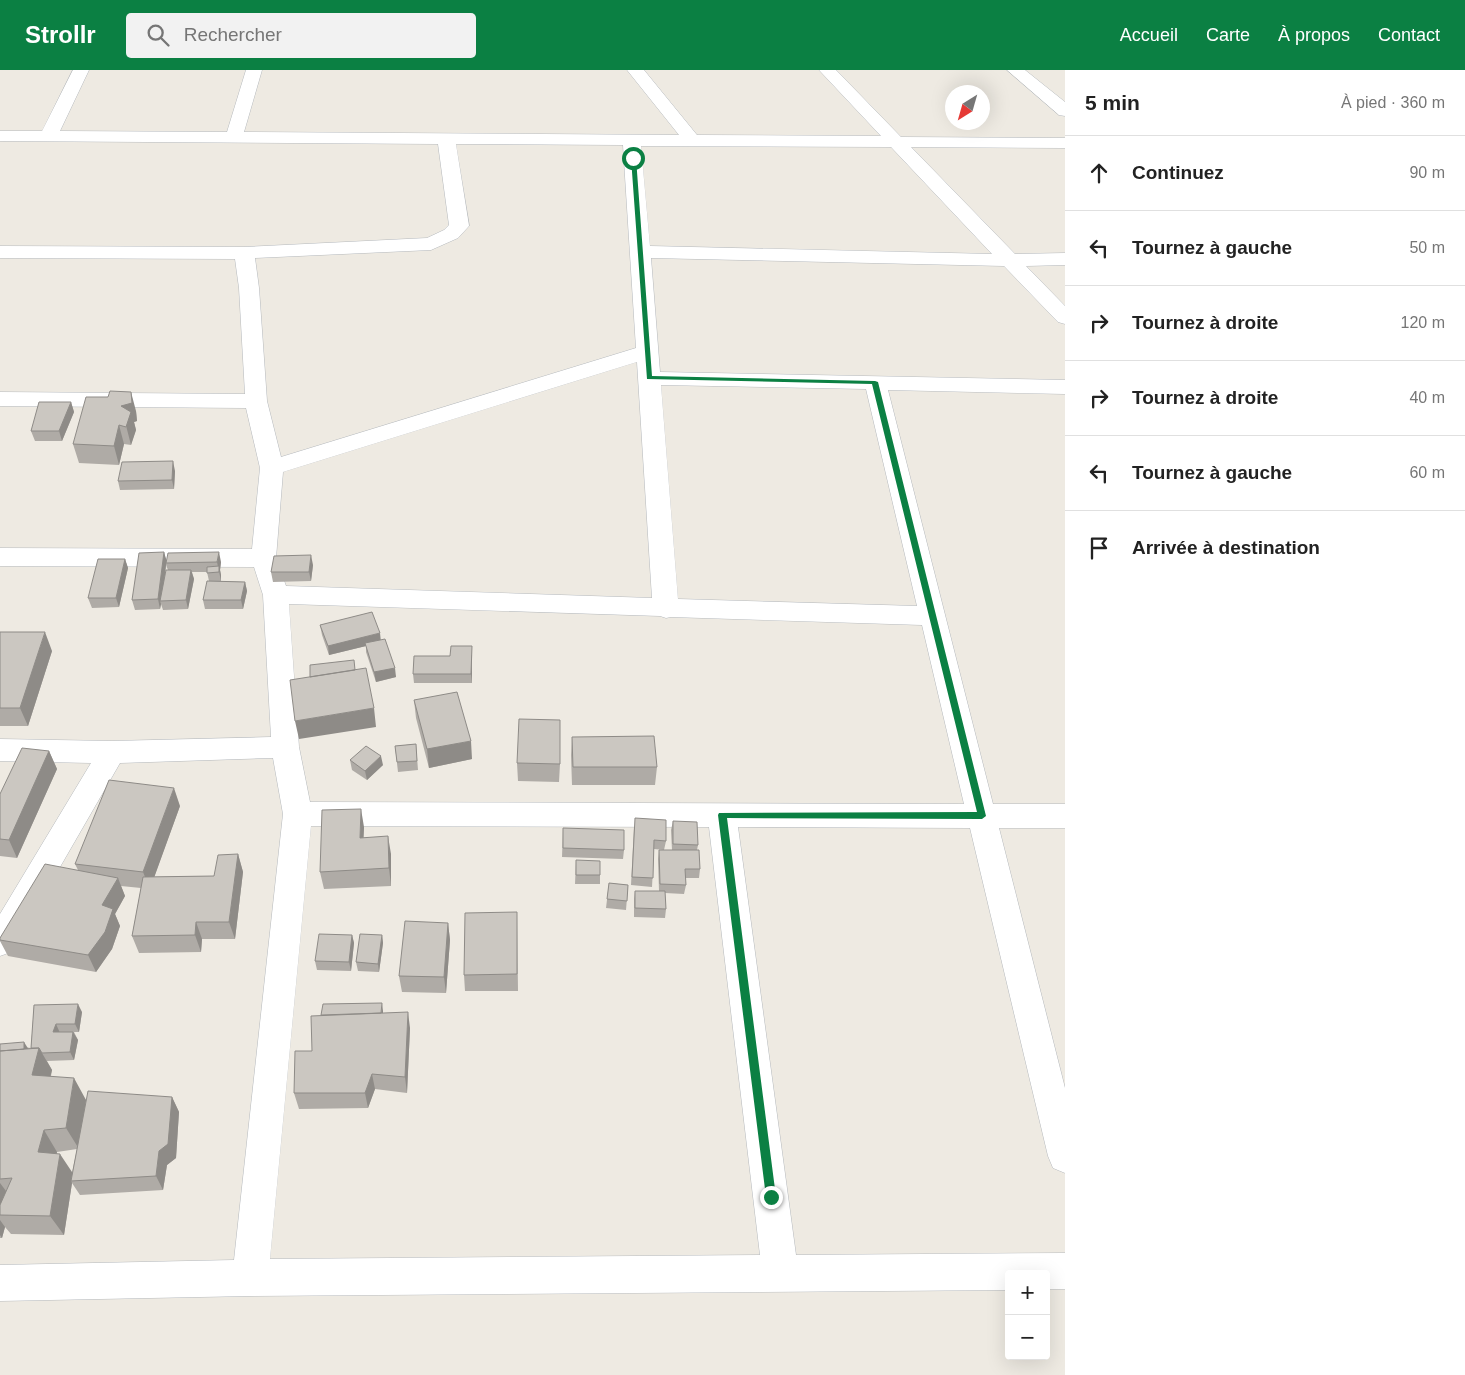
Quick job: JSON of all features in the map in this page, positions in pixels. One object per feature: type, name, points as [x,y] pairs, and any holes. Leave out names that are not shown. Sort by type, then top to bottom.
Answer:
[{"type":"street","points":[[48,136],[81,70]]},
{"type":"street","points":[[234,138],[254,70]]},
{"type":"street","points":[[636,70],[692,140]]},
{"type":"street","points":[[827,70],[1065,318]]},
{"type":"street","points":[[1015,70],[1065,112]]},
{"type":"street","points":[[0,136],[1065,143]]},
{"type":"street","points":[[0,252],[244,253],[431,244],[451,234],[458,226],[446,138]]},
{"type":"street","points":[[632,139],[666,609]]},
{"type":"street","points":[[640,252],[1009,260],[1065,259]]},
{"type":"street","points":[[244,253],[249,288],[256,401],[272,468],[264,558],[276,595],[285,747],[298,814],[250,1278]]},
{"type":"street","points":[[272,468],[648,352]]},
{"type":"street","points":[[649,378],[1065,387]]},
{"type":"street","points":[[875,382],[1065,1156]]},
{"type":"street","points":[[0,399],[256,401]]},
{"type":"street","points":[[0,557],[264,558]]},
{"type":"street","points":[[276,595],[666,609],[932,616]]},
{"type":"street","points":[[0,750],[112,752],[285,747]]},
{"type":"street","points":[[0,942],[112,752]]},
{"type":"street","points":[[298,814],[1065,816]]},
{"type":"street","points":[[722,815],[780,1273]]},
{"type":"street","points":[[0,1282],[1065,1271]]},
{"type":"building","points":[[110,391],[131,392],[132,403],[121,406],[131,412],[126,427],[119,425],[114,446],[73,444],[86,397],[108,397]]},
{"type":"building","points":[[39,402],[71,402],[59,431],[31,431]]},
{"type":"building","points":[[173,461],[172,480],[118,481],[122,462]]},
{"type":"building","points":[[164,552],[158,599],[132,600],[139,553]]},
{"type":"building","points":[[219,552],[217,562],[166,563],[168,553]]},
{"type":"building","points":[[311,555],[309,572],[271,572],[274,556]]},
{"type":"building","points":[[98,559],[125,559],[116,598],[88,598]]},
{"type":"building","points":[[219,566],[219,572],[207,573],[207,567]]},
{"type":"building","points":[[166,570],[191,570],[186,600],[160,601]]},
{"type":"building","points":[[207,581],[245,582],[241,600],[203,600]]},
{"type":"building","points":[[372,612],[380,633],[328,646],[320,625]]},
{"type":"building","points":[[0,632],[45,632],[20,708],[0,708]]},
{"type":"building","points":[[385,639],[395,668],[374,672],[365,643]]},
{"type":"building","points":[[451,646],[472,646],[471,674],[413,674],[414,656],[450,656]]},
{"type":"building","points":[[354,660],[355,670],[310,677],[310,665]]},
{"type":"building","points":[[366,668],[374,708],[295,721],[290,680]]},
{"type":"building","points":[[457,692],[471,741],[427,749],[414,700]]},
{"type":"building","points":[[519,719],[560,720],[560,764],[517,763]]},
{"type":"building","points":[[654,736],[657,767],[573,767],[572,737]]},
{"type":"building","points":[[416,744],[417,761],[397,762],[395,746]]},
{"type":"building","points":[[366,746],[381,756],[365,771],[350,760]]},
{"type":"building","points":[[22,748],[49,751],[9,840],[0,839],[0,794]]},
{"type":"building","points":[[109,780],[174,788],[143,872],[75,864]]},
{"type":"building","points":[[361,809],[360,838],[388,836],[389,868],[320,872],[322,810]]},
{"type":"building","points":[[635,818],[666,820],[666,841],[654,840],[653,878],[632,877]]},
{"type":"building","points":[[673,821],[697,822],[698,845],[673,844]]},
{"type":"building","points":[[563,828],[624,830],[624,850],[563,848]]},
{"type":"building","points":[[659,850],[699,850],[700,869],[685,869],[686,885],[660,884]]},
{"type":"building","points":[[238,854],[229,922],[196,922],[195,935],[132,936],[143,877],[214,876],[218,855]]},
{"type":"building","points":[[576,860],[600,861],[600,875],[576,875]]},
{"type":"building","points":[[45,864],[118,878],[102,905],[113,909],[105,932],[88,955],[0,940]]},
{"type":"building","points":[[609,883],[628,885],[627,901],[607,899]]},
{"type":"building","points":[[635,891],[665,891],[666,909],[635,908]]},
{"type":"building","points":[[517,912],[517,974],[464,975],[465,913]]},
{"type":"building","points":[[405,921],[448,923],[444,977],[399,976]]},
{"type":"building","points":[[319,934],[352,935],[349,962],[315,961]]},
{"type":"building","points":[[360,934],[382,935],[378,964],[356,962]]},
{"type":"building","points":[[382,1003],[381,1013],[321,1015],[323,1004]]},
{"type":"building","points":[[78,1004],[75,1024],[56,1024],[53,1032],[73,1032],[70,1052],[42,1053],[39,1048],[31,1048],[34,1005]]},
{"type":"building","points":[[408,1012],[405,1077],[372,1074],[365,1093],[294,1093],[295,1051],[312,1051],[311,1016]]},
{"type":"building","points":[[24,1042],[24,1049],[0,1051],[0,1044]]},
{"type":"building","points":[[39,1048],[32,1075],[74,1078],[66,1128],[44,1130],[38,1152],[60,1154],[50,1216],[0,1215],[0,1205],[12,1178],[0,1179],[0,1051]]},
{"type":"building","points":[[88,1091],[172,1097],[168,1144],[159,1151],[156,1176],[71,1181]]},
{"type":"route","points":[[633,158],[649,378],[875,382],[982,816],[722,815],[771,1197]]}]
